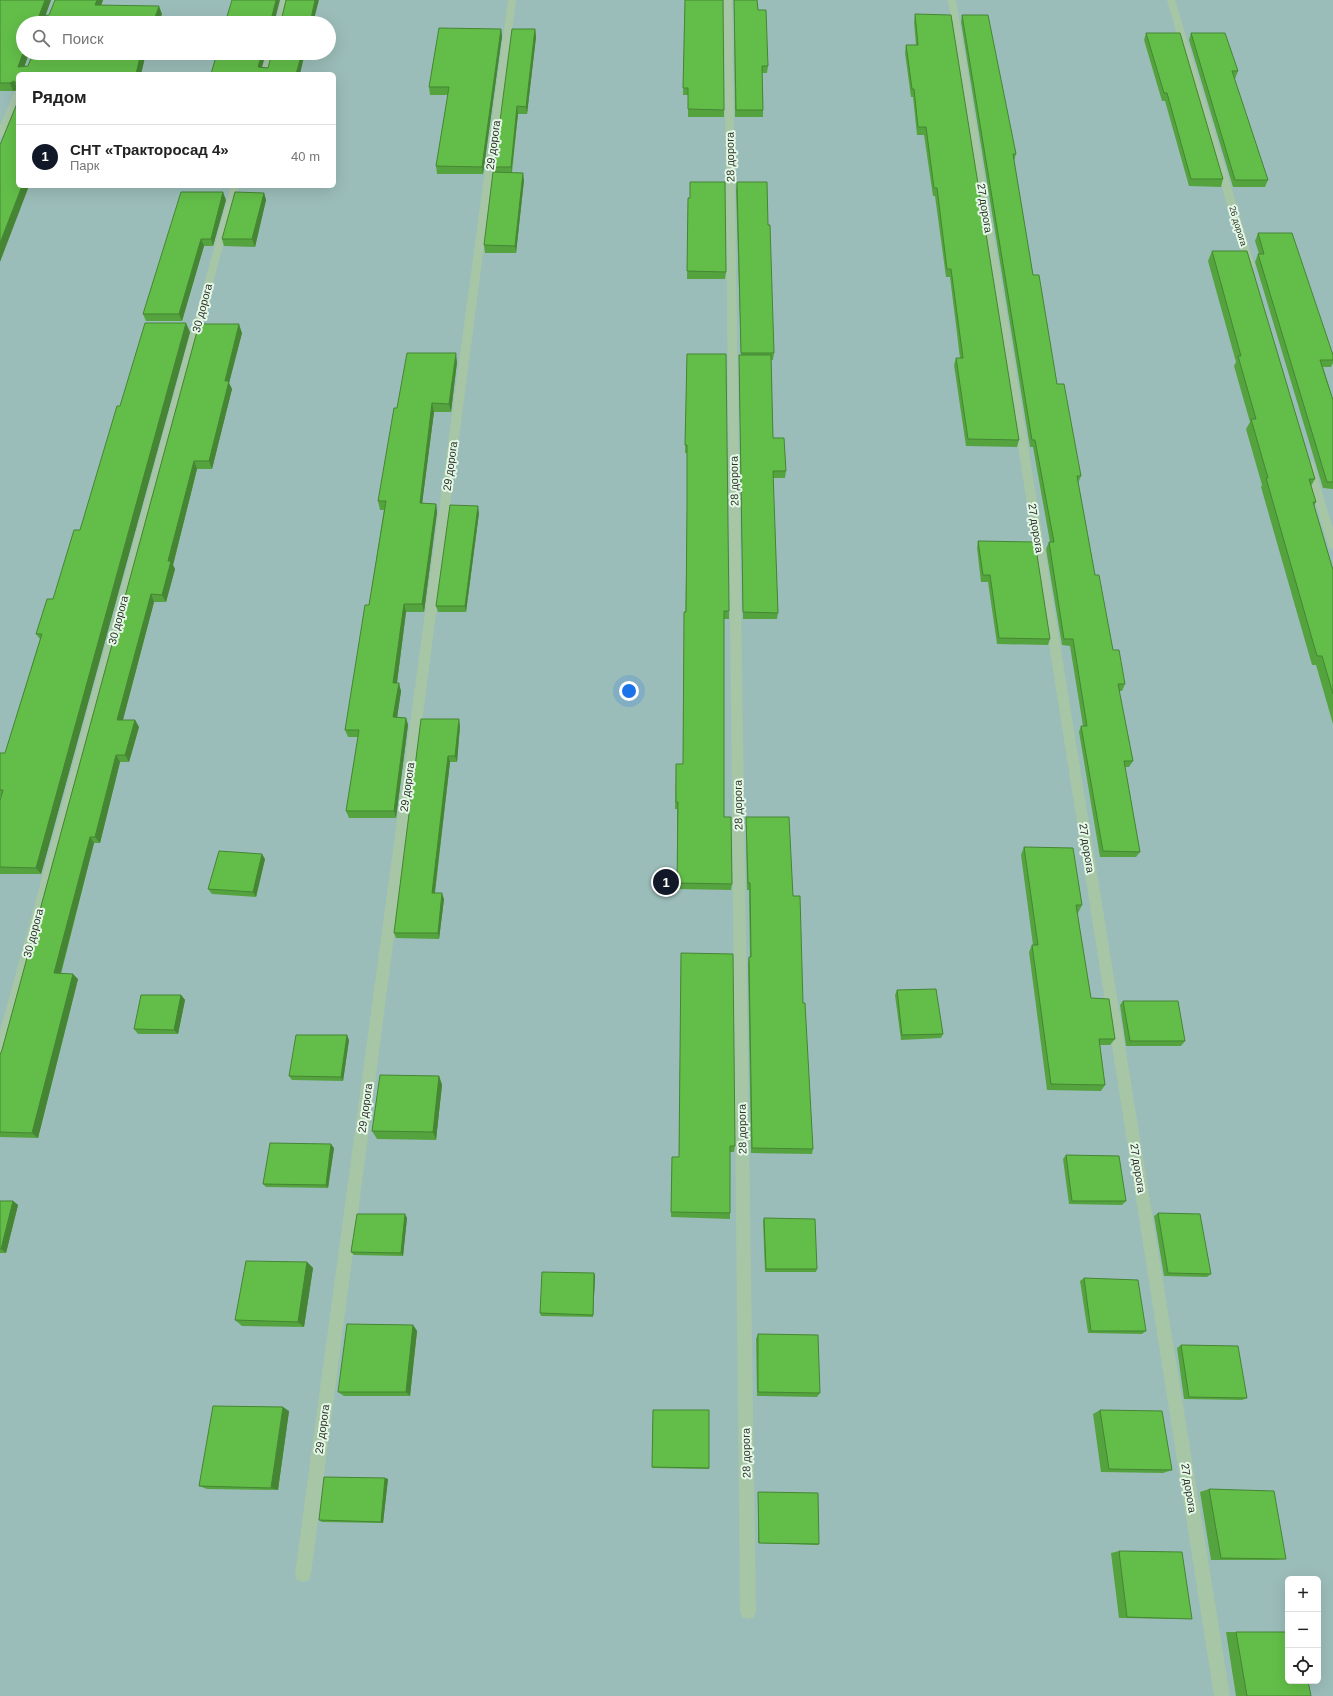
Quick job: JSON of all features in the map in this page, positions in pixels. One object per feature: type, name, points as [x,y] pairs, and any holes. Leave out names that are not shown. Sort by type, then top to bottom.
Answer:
[{"type":"lane","points":[[281,16],[285,0]]},
{"type":"lane","name":"29 дорога","points":[[303,1574],[512,0]]},
{"type":"lane","name":"28 дорога","points":[[728,0],[748,1611]]},
{"type":"lane","name":"27 дорога","points":[[952,0],[1222,1696]]},
{"type":"lane","name":"26 дорога","points":[[1171,0],[1252,272]]},
{"type":"lane","points":[[266,72],[269,60]]},
{"type":"lane","points":[[0,135],[16,98]]},
{"type":"lane","name":"30 дорога","points":[[0,1055],[234,188]]},
{"type":"lane","points":[[1306,454],[1333,545]]},
{"type":"shaded area","points":[[0,0],[1333,0],[1333,1696],[0,1696]]},
{"type":"building","points":[[0,0],[45,0],[39,16],[16,16],[16,60],[20,60],[18,67],[28,66],[30,60],[139,60],[136,72],[16,72],[16,83],[14,81],[10,83],[0,83]]},
{"type":"building","points":[[55,0],[97,0],[95,5],[159,6],[155,16],[39,16],[49,15]]},
{"type":"building","points":[[232,0],[276,0],[272,16],[227,16]]},
{"type":"building","points":[[286,0],[315,0],[312,16],[282,16]]},
{"type":"building","points":[[685,0],[723,0],[724,110],[688,109],[688,88],[683,88]]},
{"type":"building","points":[[734,0],[757,0],[758,10],[766,10],[768,66],[762,66],[763,110],[736,110]]},
{"type":"building","points":[[915,14],[951,15],[1019,440],[968,439],[956,358],[963,358],[951,269],[947,269],[937,188],[934,188],[926,127],[918,127],[914,89],[912,89],[906,45],[918,45]]},
{"type":"building","points":[[962,15],[988,15],[1016,154],[1013,154],[1033,275],[1039,275],[1057,384],[1064,384],[1081,476],[1077,476],[1095,575],[1099,575],[1113,650],[1119,650],[1125,684],[1118,684],[1133,761],[1124,761],[1140,852],[1103,851],[1081,726],[1087,726],[1073,639],[1064,639],[1049,542],[1054,542],[1035,440],[1032,440]]},
{"type":"building","points":[[439,28],[501,29],[482,167],[436,166],[449,87],[429,87]]},
{"type":"building","points":[[512,29],[535,29],[526,107],[517,106],[511,167],[494,167]]},
{"type":"building","points":[[1146,33],[1180,33],[1223,179],[1191,179],[1167,93],[1164,93]]},
{"type":"building","points":[[1191,33],[1225,33],[1238,71],[1232,71],[1268,180],[1235,180]]},
{"type":"building","points":[[215,60],[260,60],[258,67],[268,68],[270,60],[300,60],[297,72],[212,72]]},
{"type":"building","points":[[16,106],[16,188],[21,188],[0,243],[0,145]]},
{"type":"building","points":[[493,172],[523,173],[515,246],[484,245]]},
{"type":"building","points":[[690,182],[725,182],[726,272],[687,271],[688,198],[690,198]]},
{"type":"building","points":[[737,182],[767,182],[768,225],[770,225],[774,353],[741,353]]},
{"type":"building","points":[[181,192],[223,192],[211,239],[201,239],[179,314],[143,314]]},
{"type":"building","points":[[235,192],[264,193],[252,239],[222,239]]},
{"type":"building","points":[[1258,233],[1292,233],[1333,355],[1333,360],[1320,360],[1333,400],[1333,482],[1327,482],[1258,254],[1264,254]]},
{"type":"building","points":[[1212,251],[1247,251],[1315,479],[1309,479],[1316,502],[1313,502],[1333,570],[1333,694],[1322,656],[1317,656],[1266,478],[1268,478],[1251,419],[1256,419],[1238,356],[1241,356]]},
{"type":"building","points":[[145,323],[186,323],[36,868],[0,867],[0,801],[3,790],[0,790],[0,753],[5,753],[42,634],[36,634],[47,599],[53,599],[74,530],[80,530],[117,406],[120,406]]},
{"type":"building","points":[[199,324],[239,324],[225,381],[229,381],[209,461],[194,461],[168,561],[171,561],[162,595],[151,594],[117,720],[135,720],[125,755],[116,755],[95,837],[90,837],[54,973],[73,974],[32,1133],[0,1132],[0,1055]]},
{"type":"building","points":[[407,353],[456,353],[449,404],[432,403],[420,503],[436,504],[422,604],[404,604],[393,683],[399,683],[393,717],[406,718],[394,811],[346,811],[359,730],[345,730],[365,605],[369,605],[386,501],[378,501],[394,408],[397,408]]},
{"type":"building","points":[[687,354],[726,354],[729,611],[724,611],[724,817],[731,817],[732,884],[677,883],[678,802],[676,802],[676,764],[683,764],[684,612],[686,612],[687,445],[685,445]]},
{"type":"building","points":[[739,355],[771,355],[773,438],[784,438],[786,471],[773,471],[778,613],[743,612]]},
{"type":"building","points":[[450,505],[478,506],[465,606],[436,606]]},
{"type":"building","points":[[978,541],[1035,542],[1050,639],[999,638],[990,575],[983,575]]},
{"type":"building","points":[[421,719],[459,719],[455,756],[448,756],[432,893],[442,893],[438,933],[394,933]]},
{"type":"building","points":[[746,817],[789,817],[793,896],[800,896],[803,1003],[805,1003],[813,1149],[752,1148],[749,957],[751,957],[750,883],[748,883]]},
{"type":"building","points":[[1024,847],[1073,848],[1082,905],[1076,905],[1091,998],[1109,999],[1115,1039],[1099,1039],[1105,1085],[1051,1084],[1032,945],[1038,945]]},
{"type":"building","points":[[219,851],[262,854],[253,892],[208,889]]},
{"type":"building","points":[[681,953],[733,954],[735,1146],[730,1146],[730,1213],[671,1212],[672,1157],[679,1157]]},
{"type":"building","points":[[936,989],[943,1034],[902,1035],[897,990]]},
{"type":"building","points":[[141,995],[181,995],[174,1030],[134,1029]]},
{"type":"building","points":[[1123,1001],[1178,1001],[1185,1041],[1130,1041]]},
{"type":"building","points":[[296,1035],[347,1035],[341,1077],[289,1076]]},
{"type":"building","points":[[380,1075],[439,1076],[433,1132],[372,1131]]},
{"type":"building","points":[[270,1143],[331,1144],[326,1185],[263,1184]]},
{"type":"building","points":[[1066,1155],[1119,1156],[1126,1201],[1072,1201]]},
{"type":"building","points":[[0,1201],[13,1201],[1,1249],[0,1249]]},
{"type":"building","points":[[1158,1213],[1200,1214],[1211,1274],[1168,1273]]},
{"type":"building","points":[[357,1214],[405,1214],[401,1253],[351,1252]]},
{"type":"building","points":[[764,1218],[815,1219],[817,1269],[766,1269]]},
{"type":"building","points":[[246,1261],[307,1262],[298,1322],[235,1320]]},
{"type":"building","points":[[542,1272],[594,1273],[593,1315],[540,1313]]},
{"type":"building","points":[[1084,1278],[1138,1280],[1146,1331],[1091,1331]]},
{"type":"building","points":[[347,1324],[413,1325],[406,1392],[338,1392]]},
{"type":"building","points":[[758,1334],[818,1335],[820,1393],[758,1392]]},
{"type":"building","points":[[1181,1345],[1238,1346],[1247,1398],[1189,1397]]},
{"type":"building","points":[[213,1406],[283,1407],[271,1488],[199,1486]]},
{"type":"building","points":[[653,1410],[709,1410],[709,1468],[652,1467]]},
{"type":"building","points":[[1100,1410],[1162,1411],[1172,1470],[1109,1469]]},
{"type":"building","points":[[324,1477],[385,1478],[381,1522],[319,1520]]},
{"type":"building","points":[[1209,1489],[1274,1491],[1286,1559],[1221,1558]]},
{"type":"building","points":[[758,1492],[818,1493],[819,1544],[759,1543]]},
{"type":"building","points":[[1119,1551],[1182,1552],[1192,1619],[1127,1617]]},
{"type":"building","points":[[1236,1632],[1285,1632],[1285,1684],[1309,1684],[1311,1696],[1247,1696]]},
{"type":"place","name":"СНТ «Тракторосад 4»","points":[[666,882]]}]
